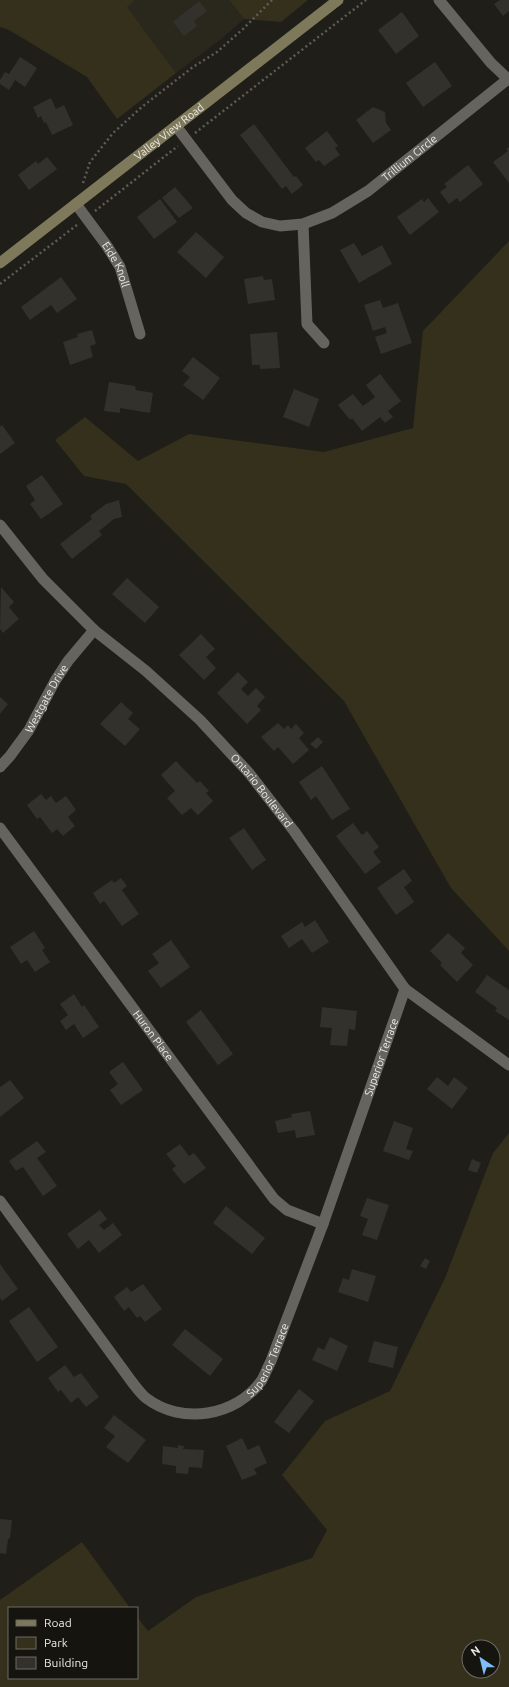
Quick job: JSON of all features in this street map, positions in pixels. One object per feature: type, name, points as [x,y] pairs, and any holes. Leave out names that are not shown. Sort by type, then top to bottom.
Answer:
[{"type":"main road","name":"Valley View Road","points":[[0,263],[338,0]]},
{"type":"street","points":[[439,0],[491,63],[509,79]]},
{"type":"street","name":"Trillium Circle","points":[[176,126],[232,200],[246,213],[262,222],[280,226],[303,224],[332,213],[368,191],[509,79]]},
{"type":"street","name":"Eide Knoll","points":[[76,204],[107,246],[120,267],[140,334]]},
{"type":"street","points":[[303,224],[307,324],[324,343]]},
{"type":"street","name":"Ontario Boulevard","points":[[0,525],[43,579],[94,630],[146,671],[200,720],[249,774],[294,831],[405,989],[509,1065]]},
{"type":"street","name":"Westgate Drive","points":[[0,767],[29,730],[68,661],[94,630]]},
{"type":"street","name":"Huron Place","points":[[0,828],[262,1185],[274,1199],[287,1210],[323,1224]]},
{"type":"street","name":"Superior Terrace","points":[[0,1201],[132,1382],[146,1398],[165,1408],[185,1414],[208,1414],[228,1408],[247,1396],[261,1381],[271,1361],[323,1224],[405,989]]},
{"type":"path","points":[[97,210],[82,185],[90,162],[113,133],[143,106],[193,67],[217,52],[272,0]]},
{"type":"shaded area","points":[[135,0],[229,0],[244,19],[221,39],[176,73],[126,6]]},
{"type":"green space","points":[[0,0],[135,0],[127,7],[176,73],[117,119],[87,77],[9,30],[0,27]]},
{"type":"green space","points":[[229,0],[308,0],[281,22],[244,19]]},
{"type":"green space","points":[[509,241],[509,951],[451,888],[344,701],[126,484],[84,476],[55,440],[85,417],[138,461],[189,434],[324,452],[413,428],[423,331]]},
{"type":"green space","points":[[509,1133],[509,1687],[0,1687],[0,1600],[82,1542],[129,1607],[8,1607],[8,1679],[138,1679],[138,1618],[148,1631],[196,1597],[312,1558],[327,1530],[282,1475],[325,1421],[390,1391],[445,1278],[493,1153]]},
{"type":"building","points":[[500,0],[509,0],[509,11],[503,16],[494,4]]},
{"type":"building","points":[[199,1],[207,11],[194,21],[197,26],[184,36],[173,22]]},
{"type":"building","points":[[402,12],[419,36],[396,54],[378,30]]},
{"type":"building","points":[[20,57],[37,68],[25,87],[15,80],[9,90],[0,84],[0,80],[5,72],[9,74]]},
{"type":"building","points":[[435,62],[452,86],[423,107],[406,83]]},
{"type":"building","points":[[51,98],[56,109],[64,105],[73,125],[52,135],[46,122],[44,123],[41,116],[38,118],[33,107]]},
{"type":"building","points":[[373,107],[385,112],[386,123],[391,130],[373,143],[356,120]]},
{"type":"building","points":[[254,124],[294,177],[296,176],[303,185],[292,194],[286,186],[282,189],[240,135]]},
{"type":"building","points":[[327,131],[338,146],[335,148],[340,155],[324,166],[319,160],[316,162],[305,148]]},
{"type":"building","points":[[509,147],[509,183],[493,162],[508,151],[506,149]]},
{"type":"building","points":[[47,157],[57,169],[29,190],[18,175],[36,161],[38,164]]},
{"type":"building","points":[[468,165],[483,184],[460,202],[457,198],[449,204],[440,192],[447,187],[444,184]]},
{"type":"building","points":[[175,187],[193,208],[179,218],[162,198]]},
{"type":"building","points":[[428,198],[439,212],[410,235],[397,217],[422,199],[424,202]]},
{"type":"building","points":[[160,199],[177,222],[154,239],[137,217]]},
{"type":"building","points":[[196,232],[224,257],[206,278],[177,252]]},
{"type":"building","points":[[354,243],[362,256],[382,245],[392,264],[359,283],[340,250]]},
{"type":"building","points":[[263,276],[264,280],[272,279],[275,300],[248,304],[244,279]]},
{"type":"building","points":[[61,277],[77,299],[57,313],[51,305],[30,320],[21,307]]},
{"type":"building","points":[[380,300],[383,308],[398,303],[412,343],[381,354],[375,337],[387,333],[385,327],[373,331],[364,305]]},
{"type":"building","points":[[92,330],[96,344],[90,346],[93,357],[70,365],[63,342],[78,337],[77,334]]},
{"type":"building","points":[[277,332],[280,368],[260,369],[260,365],[252,365],[250,334]]},
{"type":"building","points":[[193,357],[220,378],[203,400],[183,385],[190,377],[182,371]]},
{"type":"building","points":[[380,374],[401,401],[388,411],[393,417],[385,423],[380,417],[362,431],[352,418],[350,420],[338,405],[353,394],[363,406],[375,397],[366,385]]},
{"type":"building","points":[[109,382],[135,386],[136,390],[153,393],[150,413],[120,408],[120,413],[104,411]]},
{"type":"building","points":[[294,389],[319,399],[309,427],[283,417]]},
{"type":"building","points":[[2,425],[15,443],[0,454],[0,427]]},
{"type":"building","points":[[42,475],[63,504],[41,519],[30,504],[35,500],[26,486]]},
{"type":"building","points":[[119,500],[122,517],[114,519],[99,531],[102,535],[72,559],[60,544],[92,519],[90,516],[106,504]]},
{"type":"building","points":[[127,578],[159,607],[145,623],[112,594]]},
{"type":"building","points":[[1,587],[14,602],[9,607],[19,619],[3,633],[0,629]]},
{"type":"building","points":[[201,634],[215,649],[206,657],[216,668],[204,680],[179,655]]},
{"type":"building","points":[[238,672],[248,682],[241,689],[248,696],[256,688],[265,697],[257,706],[261,710],[247,724],[217,693]]},
{"type":"building","points":[[0,697],[8,704],[0,714]]},
{"type":"building","points":[[121,702],[133,713],[128,719],[140,729],[125,746],[100,724]]},
{"type":"building","points":[[278,723],[284,729],[288,725],[291,729],[296,724],[304,733],[299,738],[309,750],[293,764],[278,747],[274,751],[261,737]]},
{"type":"building","points":[[318,737],[323,742],[316,749],[310,744]]},
{"type":"building","points":[[176,761],[197,783],[200,781],[209,791],[206,793],[213,801],[198,815],[191,808],[182,815],[167,798],[175,791],[161,775]]},
{"type":"building","points":[[322,766],[350,809],[332,820],[316,796],[311,800],[299,782]]},
{"type":"building","points":[[41,794],[46,800],[51,796],[56,803],[66,796],[76,810],[68,817],[75,826],[63,836],[57,829],[52,833],[40,817],[37,819],[27,805]]},
{"type":"building","points":[[353,823],[362,835],[367,831],[379,847],[373,852],[381,862],[365,874],[336,836]]},
{"type":"building","points":[[244,828],[266,860],[252,870],[229,838]]},
{"type":"building","points":[[404,869],[412,881],[404,887],[414,902],[396,915],[377,888]]},
{"type":"building","points":[[121,878],[127,886],[122,890],[139,914],[122,926],[104,901],[100,904],[93,893],[112,880],[114,883]]},
{"type":"building","points":[[315,920],[329,942],[312,953],[302,939],[289,948],[281,936],[302,922],[305,927]]},
{"type":"building","points":[[34,931],[45,948],[42,950],[50,962],[35,972],[27,960],[21,964],[10,947]]},
{"type":"building","points":[[448,933],[465,948],[461,953],[473,965],[457,982],[440,965],[442,963],[430,951]]},
{"type":"building","points":[[171,940],[190,967],[161,988],[148,971],[159,963],[152,954]]},
{"type":"building","points":[[487,975],[509,990],[509,1020],[495,1011],[497,1008],[475,992]]},
{"type":"building","points":[[74,994],[82,1007],[84,1005],[99,1027],[83,1038],[74,1024],[66,1030],[60,1021],[68,1015],[60,1004]]},
{"type":"building","points":[[322,1007],[357,1011],[355,1030],[349,1029],[347,1046],[330,1045],[332,1028],[320,1027]]},
{"type":"building","points":[[201,1010],[233,1054],[218,1065],[186,1022]]},
{"type":"building","points":[[123,1062],[143,1090],[121,1105],[110,1090],[118,1084],[109,1072]]},
{"type":"building","points":[[437,1077],[448,1086],[454,1077],[468,1088],[452,1109],[427,1089]]},
{"type":"building","points":[[10,1080],[24,1098],[0,1117],[0,1087]]},
{"type":"building","points":[[310,1111],[315,1135],[296,1138],[295,1130],[278,1133],[275,1121],[292,1117],[291,1114]]},
{"type":"building","points":[[394,1121],[413,1128],[406,1149],[413,1151],[409,1160],[383,1151]]},
{"type":"building","points":[[37,1141],[46,1152],[37,1158],[57,1186],[43,1196],[23,1167],[16,1171],[9,1161]]},
{"type":"building","points":[[180,1144],[189,1156],[194,1153],[206,1168],[184,1184],[172,1169],[176,1166],[166,1154]]},
{"type":"building","points":[[472,1159],[481,1163],[477,1173],[468,1170]]},
{"type":"building","points":[[367,1198],[389,1205],[377,1240],[362,1235],[368,1219],[360,1216]]},
{"type":"building","points":[[226,1206],[265,1238],[252,1254],[213,1223]]},
{"type":"building","points":[[100,1210],[107,1219],[99,1225],[104,1230],[113,1223],[122,1235],[99,1253],[89,1240],[78,1249],[67,1234]]},
{"type":"building","points":[[425,1258],[430,1261],[426,1269],[420,1266]]},
{"type":"building","points":[[0,1264],[18,1289],[2,1301],[0,1298]]},
{"type":"building","points":[[352,1269],[376,1276],[368,1302],[338,1292],[343,1278],[349,1280]]},
{"type":"building","points":[[143,1284],[162,1309],[145,1322],[140,1316],[137,1318],[129,1307],[124,1311],[114,1297],[127,1287],[131,1292]]},
{"type":"building","points":[[29,1307],[58,1347],[37,1362],[9,1321]]},
{"type":"building","points":[[185,1329],[223,1359],[210,1376],[172,1345]]},
{"type":"building","points":[[330,1337],[348,1346],[337,1371],[312,1360],[318,1347],[324,1350]]},
{"type":"building","points":[[374,1341],[398,1347],[393,1368],[368,1362]]},
{"type":"building","points":[[65,1365],[74,1377],[81,1373],[99,1397],[86,1407],[78,1397],[71,1403],[61,1390],[58,1392],[48,1378]]},
{"type":"building","points":[[299,1389],[314,1401],[289,1433],[274,1422]]},
{"type":"building","points":[[114,1415],[146,1440],[128,1463],[106,1447],[115,1436],[104,1428]]},
{"type":"building","points":[[242,1438],[248,1450],[259,1445],[267,1463],[254,1469],[257,1474],[242,1480],[226,1446]]},
{"type":"building","points":[[178,1445],[184,1446],[183,1449],[204,1450],[202,1468],[189,1467],[188,1474],[176,1473],[176,1466],[162,1464],[163,1446],[178,1448]]},
{"type":"building","points":[[0,1519],[12,1520],[6,1554],[0,1553]]}]
